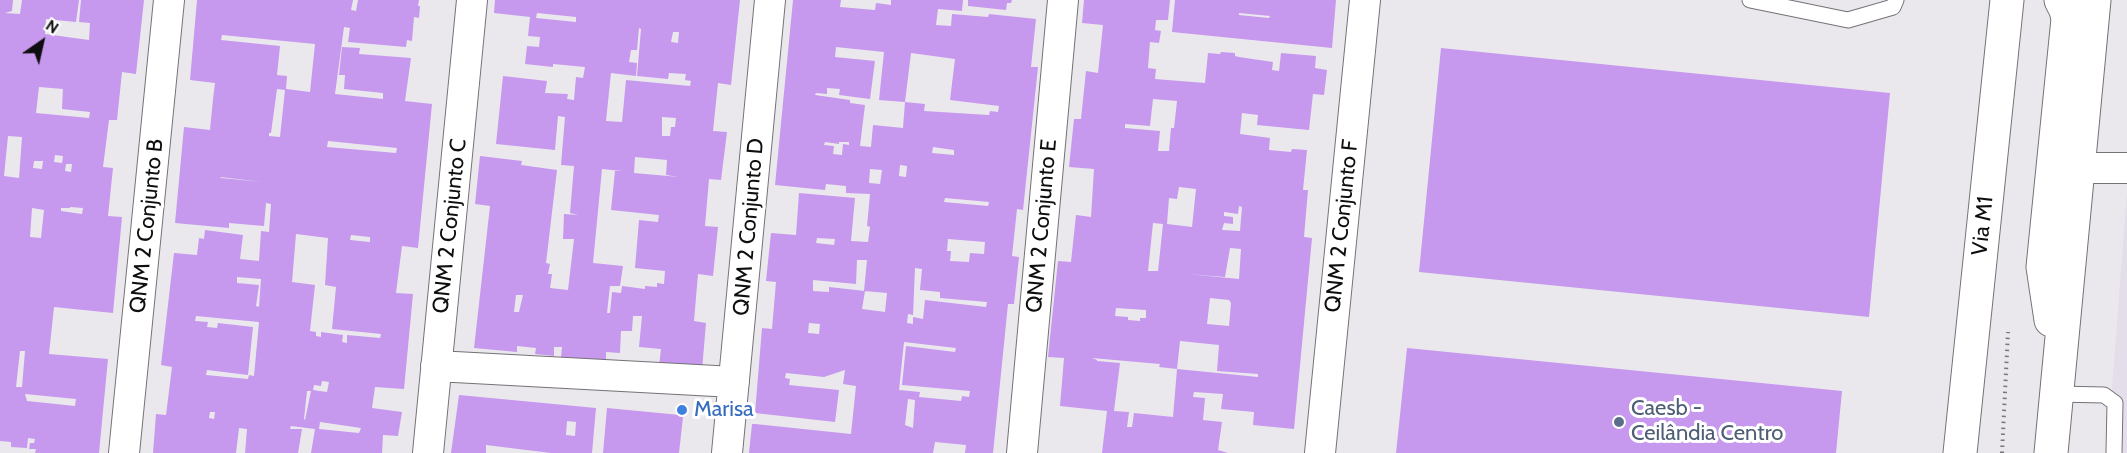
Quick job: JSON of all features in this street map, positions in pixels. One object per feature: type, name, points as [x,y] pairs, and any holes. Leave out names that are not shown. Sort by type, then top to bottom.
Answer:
[{"type":"main road","points":[[2057,382],[2043,267],[2068,19],[2061,0]]},
{"type":"main road","points":[[2051,453],[2094,0]]},
{"type":"main road","name":"Via M1","points":[[1960,453],[2008,6]]},
{"type":"main road","points":[[1965,395],[1975,453]]},
{"type":"street","name":"QNM 2 Conjunto B","points":[[124,453],[169,0]]},
{"type":"street","name":"QNM 2 Conjunto C","points":[[428,453],[472,0]]},
{"type":"street","name":"QNM 2 Conjunto D","points":[[727,453],[770,0]]},
{"type":"street","name":"QNM 2 Conjunto E","points":[[1022,453],[1063,0]]},
{"type":"street","name":"QNM 2 Conjunto F","points":[[1320,453],[1365,0]]},
{"type":"street","points":[[2079,168],[2127,168]]},
{"type":"street","points":[[436,366],[734,382]]},
{"type":"lane","points":[[1750,0],[1848,20],[1893,7],[1896,0]]},
{"type":"lane","points":[[2057,382],[2104,395],[2115,403],[2114,453]]},
{"type":"shaded area","points":[[2127,192],[2127,453],[2107,453]]},
{"type":"building","points":[[0,0],[13,0],[12,11],[5,13],[20,14],[22,0],[79,0],[76,22],[46,19],[45,34],[89,40],[90,23],[79,22],[81,0],[144,0],[136,74],[122,72],[117,120],[109,120],[103,167],[113,168],[108,216],[122,217],[113,313],[54,307],[49,354],[108,359],[99,453],[35,453],[36,449],[29,449],[30,443],[34,443],[35,439],[28,438],[27,448],[11,447],[11,442],[0,441]],"holes":[[[39,87],[63,89],[62,109],[90,112],[89,118],[36,113]],[[8,136],[22,137],[19,178],[4,176]],[[55,155],[63,156],[62,163],[54,162]],[[34,161],[43,161],[42,169],[33,168]],[[66,164],[72,164],[71,172],[65,171]],[[70,207],[83,208],[82,214],[61,211],[61,208]],[[32,208],[44,210],[41,238],[30,237]],[[20,351],[25,351],[22,387],[16,387]],[[25,394],[76,399],[75,406],[27,401]]]},
{"type":"building","points":[[197,0],[353,0],[351,10],[356,11],[358,0],[419,0],[419,18],[414,17],[412,41],[407,40],[406,47],[348,42],[350,28],[344,27],[335,94],[383,99],[383,93],[344,89],[345,75],[339,75],[342,47],[360,48],[359,54],[411,58],[405,101],[432,104],[418,248],[402,246],[396,293],[413,294],[404,389],[375,387],[372,408],[402,412],[398,436],[383,435],[382,453],[311,453],[315,429],[291,426],[290,429],[302,429],[298,453],[245,453],[247,429],[239,428],[236,453],[153,453],[156,414],[166,415],[172,367],[161,365],[174,253],[197,255],[199,238],[204,239],[205,230],[243,235],[240,259],[259,261],[261,231],[269,232],[271,204],[266,203],[264,226],[229,223],[229,228],[175,223],[184,127],[210,130],[215,83],[190,80]],"holes":[[[222,35],[315,44],[310,92],[286,89],[287,76],[277,75],[280,46],[221,40]],[[277,89],[285,90],[280,137],[269,136]],[[328,141],[397,148],[396,153],[327,147]],[[296,234],[328,238],[325,285],[336,287],[332,329],[381,334],[380,338],[347,335],[347,343],[342,342],[343,335],[321,332],[321,337],[316,336],[316,332],[310,331],[315,285],[292,282]],[[351,235],[370,237],[370,242],[350,240]],[[237,277],[261,279],[259,307],[256,306],[259,285],[237,283]],[[196,316],[259,322],[254,376],[249,375],[248,379],[206,375],[207,370],[248,375],[253,327],[218,323],[217,328],[207,327],[208,322],[195,321]],[[322,381],[329,382],[327,392],[313,390],[314,385],[321,386]],[[307,391],[311,391],[305,420]],[[210,412],[215,412],[214,419],[209,418]],[[320,422],[361,428],[359,433],[319,429]]]},
{"type":"building","points":[[495,0],[740,0],[731,85],[718,83],[713,131],[727,132],[721,180],[709,179],[705,226],[718,227],[713,276],[698,274],[694,321],[706,323],[702,370],[659,366],[661,349],[639,347],[642,316],[633,316],[632,331],[621,331],[620,353],[606,352],[606,361],[561,357],[562,347],[554,347],[554,356],[535,354],[536,348],[517,346],[517,352],[474,348],[490,206],[475,204],[480,156],[522,161],[521,165],[557,170],[546,263],[550,264],[548,274],[552,274],[550,288],[568,290],[574,239],[563,239],[564,214],[578,215],[570,213],[574,166],[561,165],[565,117],[558,116],[555,150],[496,144],[503,76],[547,81],[545,93],[568,94],[567,99],[574,100],[576,77],[583,78],[585,67],[525,64],[527,46],[539,47],[540,37],[528,36],[530,17],[494,13]],"holes":[[[537,13],[576,17],[576,22],[536,18]],[[639,28],[641,29],[637,76],[668,79],[669,73],[686,74],[685,80],[691,81],[690,86],[626,80],[622,122],[606,121],[611,73],[636,76],[637,63],[629,62],[631,50],[637,50]],[[673,32],[679,32],[678,43],[671,42]],[[662,117],[676,118],[675,127],[671,127],[670,136],[662,136]],[[635,157],[667,160],[666,175],[679,177],[634,173]],[[602,169],[622,171],[615,171],[611,210],[659,215],[658,222],[639,220],[635,268],[665,271],[664,284],[657,283],[657,287],[645,286],[645,289],[622,286],[621,293],[612,292],[610,313],[607,313],[610,286],[620,286],[623,266],[593,263]],[[516,295],[523,295],[519,312],[514,312]]]},
{"type":"building","points":[[793,0],[841,0],[840,7],[875,10],[876,3],[891,5],[891,0],[963,0],[962,11],[938,9],[936,25],[951,26],[952,14],[988,17],[989,14],[1036,19],[1031,67],[1038,67],[1023,210],[1017,209],[1012,256],[1019,257],[1014,304],[1008,304],[993,453],[965,453],[966,445],[935,442],[933,453],[749,453],[752,424],[851,434],[856,386],[843,384],[845,370],[824,377],[786,373],[785,378],[790,379],[789,385],[839,390],[835,422],[755,413],[762,328],[772,329],[776,282],[766,281],[771,233],[796,235],[799,193],[855,198],[851,241],[868,242],[870,194],[846,193],[846,186],[826,184],[825,190],[775,185]],"holes":[[[836,47],[884,52],[879,100],[905,102],[903,128],[873,125],[871,147],[860,146],[865,105],[850,103],[850,100],[815,95],[816,93],[827,94],[827,88],[840,89],[839,95],[870,99],[875,61],[835,57]],[[911,53],[955,59],[950,100],[999,106],[998,112],[990,111],[989,115],[924,111],[925,104],[905,102]],[[825,142],[839,144],[839,142],[849,142],[849,145],[843,144],[842,155],[833,154],[834,146],[824,145]],[[933,147],[954,150],[954,155],[932,153]],[[900,165],[907,166],[906,177],[899,176]],[[870,169],[882,170],[880,184],[869,183]],[[945,198],[989,202],[988,206],[944,202]],[[817,238],[835,239],[834,245],[816,243]],[[948,239],[985,242],[984,254],[970,253],[969,262],[950,261],[951,251],[947,251]],[[857,260],[867,260],[864,291],[829,287],[829,292],[813,291],[813,280],[856,284]],[[915,268],[922,269],[920,290],[940,292],[940,298],[987,302],[986,307],[925,300],[923,319],[913,317],[913,324],[907,323],[908,314],[913,315]],[[865,291],[887,293],[885,312],[862,309]],[[809,323],[820,324],[819,334],[808,333]],[[904,342],[956,348],[955,352],[906,346],[902,385],[970,391],[969,397],[962,396],[961,401],[919,397],[920,392],[899,390]],[[908,399],[915,400],[913,428],[905,425]]]},
{"type":"building","points":[[968,0],[1012,0],[1011,3],[1007,3],[1006,10],[968,6]]},
{"type":"building","points":[[1084,0],[1170,0],[1168,20],[1156,20],[1155,30],[1161,31],[1159,43],[1150,42],[1148,68],[1156,69],[1155,79],[1205,83],[1208,53],[1220,54],[1221,52],[1273,62],[1272,70],[1279,71],[1281,53],[1316,56],[1315,68],[1327,70],[1324,95],[1313,94],[1309,130],[1257,125],[1258,115],[1242,113],[1240,134],[1270,138],[1269,150],[1291,152],[1292,149],[1307,150],[1303,190],[1308,190],[1304,237],[1312,238],[1294,429],[1253,425],[1254,412],[1221,409],[1223,394],[1194,392],[1193,397],[1205,398],[1203,420],[1222,422],[1218,450],[1228,453],[1102,453],[1107,411],[1060,406],[1064,358],[1048,357],[1058,261],[1071,262],[1076,215],[1091,217],[1094,169],[1069,167],[1074,119],[1081,119],[1086,71],[1098,73],[1103,25],[1082,23]],"holes":[[[1153,99],[1177,101],[1169,151],[1158,151],[1160,131],[1125,128],[1125,124],[1150,126]],[[1179,187],[1196,189],[1192,227],[1167,224],[1169,198],[1177,199]],[[1239,206],[1242,207],[1240,231],[1222,230],[1224,223],[1233,224],[1233,217],[1224,216],[1224,212],[1238,214]],[[1153,223],[1163,224],[1158,271],[1148,271]],[[1230,248],[1241,249],[1239,279],[1187,274],[1225,277]],[[1210,298],[1229,300],[1231,303],[1229,326],[1207,324]],[[1116,308],[1146,310],[1146,318],[1140,318],[1140,321],[1128,320],[1128,317],[1115,316]],[[1180,341],[1219,345],[1217,371],[1258,374],[1258,377],[1177,369]],[[1092,358],[1160,364],[1159,367],[1177,369],[1173,417],[1134,413],[1132,427],[1127,427],[1129,412],[1114,411],[1120,363],[1097,361]]]},
{"type":"building","points":[[1175,0],[1336,0],[1332,48],[1172,32]],"holes":[[[1239,13],[1270,16],[1269,18],[1239,15]]]},
{"type":"building","points":[[1441,48],[1890,93],[1869,317],[1419,272]]},
{"type":"building","name":"Caesb - Ceilândia Centro","points":[[1407,348],[1842,391],[1836,453],[1396,453]]},
{"type":"building","points":[[459,395],[596,408],[592,453],[551,453],[486,445],[486,453],[451,453]],"holes":[[[567,421],[576,422],[575,436],[566,435]]]},
{"type":"building","points":[[607,408],[680,415],[683,417],[679,453],[603,453]]},
{"type":"place","name":"Marisa","points":[[682,410]]},
{"type":"place","name":"Caesb - Ceilândia Centro","points":[[1619,422]]}]
